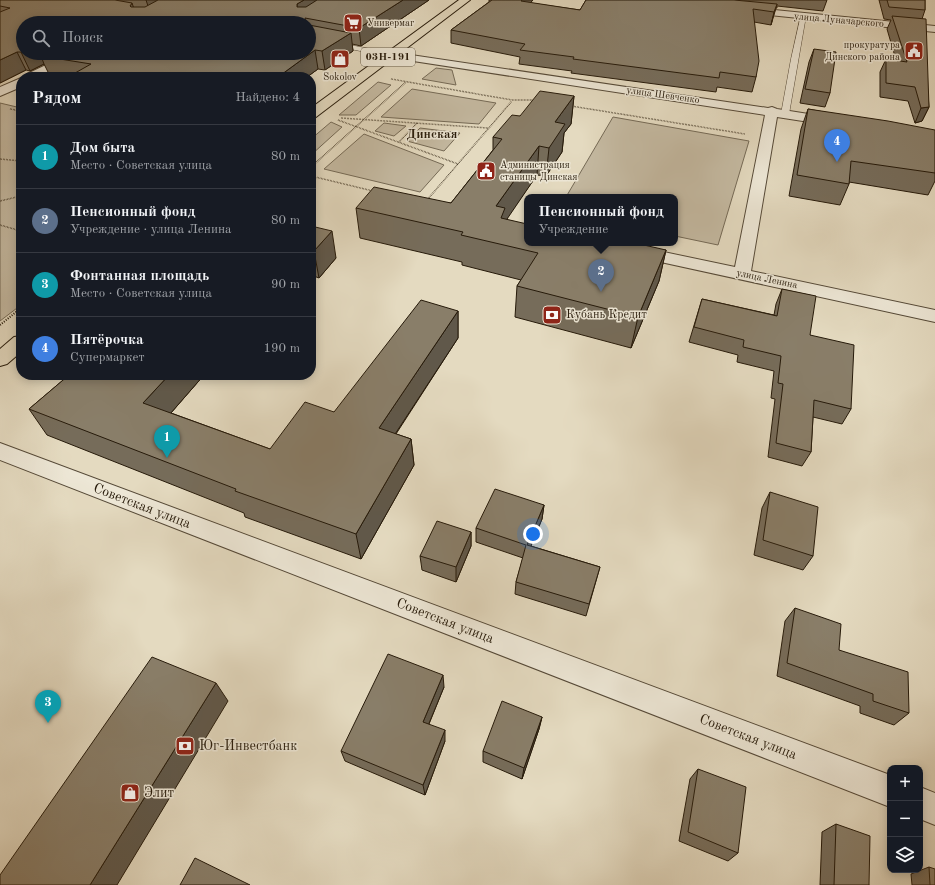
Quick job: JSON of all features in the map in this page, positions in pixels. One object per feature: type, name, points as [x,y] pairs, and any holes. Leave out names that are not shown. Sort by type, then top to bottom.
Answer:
[{"type":"main road","name":"03Н-191","points":[[316,110],[366,75],[465,0]]},
{"type":"main road","points":[[0,359],[16,346]]},
{"type":"street","name":"улица Луначарского","points":[[733,9],[935,29]]},
{"type":"street","name":"улица Шевченко","points":[[391,55],[848,124]]},
{"type":"street","points":[[41,72],[66,60]]},
{"type":"street","points":[[0,92],[16,84]]},
{"type":"street","points":[[742,274],[768,138],[779,113]]},
{"type":"street","name":"улица Ленина","points":[[612,246],[935,316]]},
{"type":"street","name":"Советская улица","points":[[0,452],[887,790]]},
{"type":"street","points":[[923,804],[935,809]]},
{"type":"lane","points":[[779,113],[794,59],[802,16]]},
{"type":"lane","points":[[316,40],[391,55]]},
{"type":"path","points":[[366,75],[512,100],[535,100]]},
{"type":"path","points":[[316,163],[406,82]]},
{"type":"path","points":[[424,203],[512,100]]},
{"type":"path","points":[[566,105],[768,138]]},
{"type":"path","points":[[458,164],[356,127],[336,118],[488,128]]},
{"type":"path","points":[[399,142],[417,123]]},
{"type":"path","points":[[0,159],[16,161]]},
{"type":"path","points":[[316,177],[379,192]]},
{"type":"path","points":[[0,201],[16,197]]},
{"type":"path","points":[[0,225],[16,230]]},
{"type":"path","points":[[0,325],[16,312]]},
{"type":"shaded area","points":[[436,68],[452,70],[456,85],[422,79]]},
{"type":"shaded area","points":[[378,82],[391,85],[356,115],[339,115]]},
{"type":"shaded area","points":[[412,89],[496,103],[479,124],[381,117]]},
{"type":"shaded area","points":[[0,103],[16,107],[16,309],[0,321]]},
{"type":"shaded area","points":[[613,117],[749,141],[718,245],[678,237],[678,194],[568,194]]},
{"type":"shaded area","points":[[331,122],[342,127],[316,150],[316,135]]},
{"type":"shaded area","points":[[384,123],[406,126],[394,136],[375,131]]},
{"type":"shaded area","points":[[420,128],[460,133],[444,151],[407,141]]},
{"type":"shaded area","points":[[364,134],[444,165],[420,192],[324,169]]},
{"type":"building","points":[[0,0],[115,0],[132,3],[130,6],[131,7],[145,7],[158,0],[304,0],[297,4],[297,7],[306,7],[317,0],[403,0],[359,28],[316,20],[316,16],[16,16],[16,52],[0,60],[0,12],[10,8],[0,6]]},
{"type":"building","points":[[492,0],[522,0],[521,1],[580,10],[586,0],[734,0],[777,4],[774,12],[753,9],[759,61],[756,77],[720,72],[719,78],[573,59],[574,57],[520,50],[525,44],[451,30]]},
{"type":"building","points":[[887,0],[925,0],[925,10],[889,7]]},
{"type":"building","points":[[892,16],[926,19],[929,107],[921,108],[915,87],[886,83],[886,59],[907,62]]},
{"type":"building","points":[[316,26],[351,33],[322,51],[316,50]]},
{"type":"building","points":[[814,49],[836,52],[830,93],[805,89]]},
{"type":"building","points":[[66,60],[301,60],[285,72],[77,72],[91,64]]},
{"type":"building","points":[[540,91],[574,96],[555,122],[565,124],[549,148],[539,146],[496,206],[505,208],[501,218],[524,223],[524,246],[648,246],[666,250],[638,317],[517,286],[538,253],[461,235],[463,232],[356,208],[374,187],[451,203],[502,139],[493,137],[512,115],[520,116]]},
{"type":"building","points":[[808,109],[888,121],[935,130],[935,173],[851,161],[849,184],[797,175]]},
{"type":"building","points":[[316,227],[332,231],[316,249]]},
{"type":"building","points":[[782,289],[816,296],[810,335],[854,345],[851,409],[814,400],[811,452],[776,443],[783,384],[778,383],[781,356],[743,347],[744,340],[694,327],[702,299],[777,316]]},
{"type":"building","points":[[421,300],[458,311],[379,428],[411,439],[356,534],[235,491],[236,489],[29,409],[63,380],[164,380],[143,403],[270,449],[305,402],[334,412]]},
{"type":"building","points":[[495,489],[544,505],[527,545],[600,567],[589,604],[516,582],[526,545],[476,528]]},
{"type":"building","points":[[770,492],[818,507],[813,556],[763,540]]},
{"type":"building","points":[[437,521],[471,532],[456,567],[420,556]]},
{"type":"building","points":[[795,608],[841,624],[839,650],[908,672],[909,713],[873,701],[873,694],[787,663]]},
{"type":"building","points":[[388,654],[443,675],[423,722],[445,730],[423,785],[341,751]]},
{"type":"building","name":"Элит","points":[[152,657],[216,683],[90,885],[0,885],[0,875]]},
{"type":"building","points":[[502,701],[542,717],[524,768],[483,751]]},
{"type":"building","points":[[698,769],[746,787],[738,853],[688,832]]},
{"type":"building","points":[[836,824],[870,836],[869,885],[834,885]]},
{"type":"building","points":[[195,858],[250,885],[180,885]]},
{"type":"building","points":[[929,867],[935,869],[935,885],[930,885]]},
{"type":"place","name":"Универмаг","points":[[353,23]]},
{"type":"place","name":"прокуратура Динского района","points":[[914,51]]},
{"type":"place","name":"Sokolov","points":[[340,59]]},
{"type":"place","name":"Пятёрочка","points":[[837,162]]},
{"type":"place","name":"Администрация станицы Динская","points":[[486,171]]},
{"type":"place","name":"Пенсионный фонд","points":[[601,292]]},
{"type":"place","name":"Кубань Кредит","points":[[552,315]]},
{"type":"place","name":"Дом быта","points":[[167,458]]},
{"type":"place","name":"Фонтанная площадь","points":[[48,723]]},
{"type":"place","name":"Юг-Инвестбанк","points":[[185,746]]},
{"type":"place","name":"Элит","points":[[130,793]]},
{"type":"district","name":"Динская","points":[[432,134]]}]
